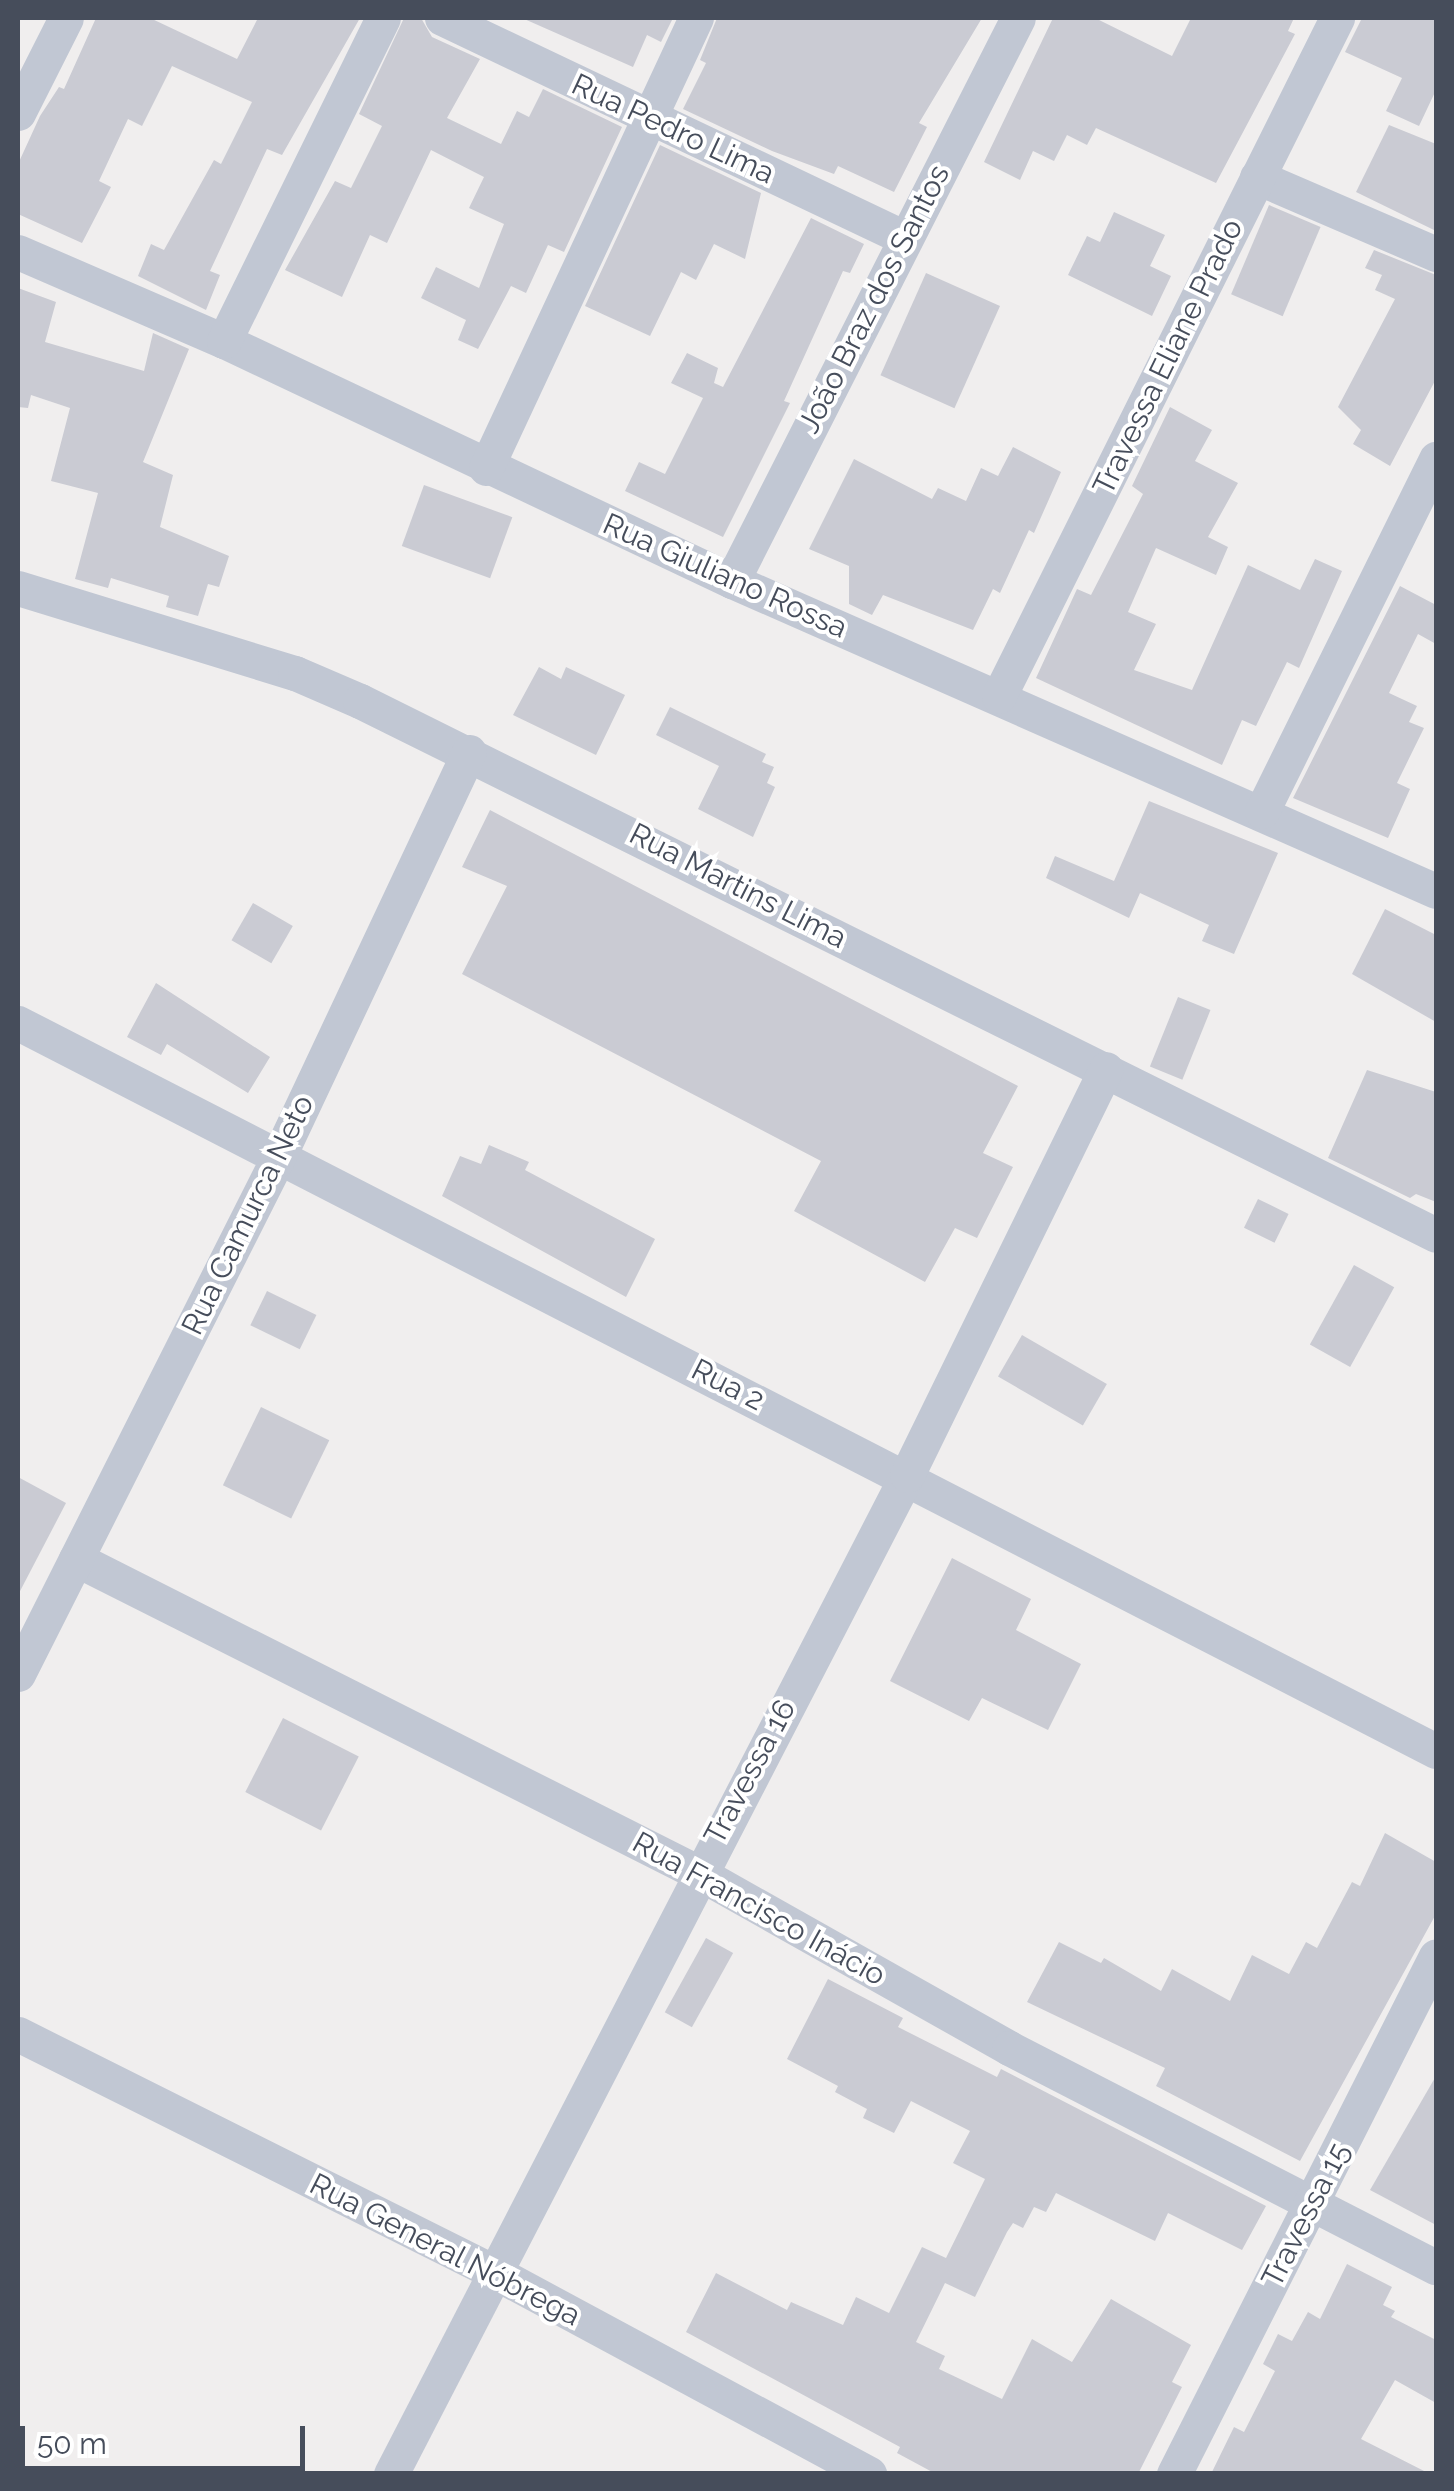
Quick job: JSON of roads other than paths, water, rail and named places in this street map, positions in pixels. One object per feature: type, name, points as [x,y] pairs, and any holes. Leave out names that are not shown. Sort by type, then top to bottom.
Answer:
[{"type":"street","points":[[18,113],[66,18]]},
{"type":"street","points":[[224,341],[383,18]]},
{"type":"street","name":"Rua Pedro Lima","points":[[442,18],[645,118],[905,238]]},
{"type":"street","points":[[486,468],[645,118],[696,18]]},
{"type":"street","name":"João Braz dos Santos","points":[[732,581],[1018,18]]},
{"type":"street","name":"Travessa Eliane Prado","points":[[999,696],[1337,18]]},
{"type":"street","points":[[1256,176],[1436,254]]},
{"type":"street","name":"Rua Giuliano Rossa","points":[[18,252],[224,341],[732,581],[1262,811],[1436,891]]},
{"type":"street","points":[[1262,811],[1436,459]]},
{"type":"street","name":"Rua Martins Lima","points":[[18,588],[295,673],[469,752],[1436,1235]]},
{"type":"street","name":"Rua Camurca Neto","points":[[18,1674],[277,1160],[469,752]]},
{"type":"street","name":"Rua 2","points":[[18,1022],[277,1160],[908,1475],[1436,1750]]},
{"type":"street","name":"Travessa 16","points":[[391,2474],[697,1872],[908,1475],[1106,1069]]},
{"type":"street","name":"Rua Francisco Inácio","points":[[76,1559],[697,1872],[1009,2048],[1436,2267]]},
{"type":"street","name":"Travessa 15","points":[[1174,2474],[1436,1956]]},
{"type":"street","name":"Rua General Nóbrega","points":[[18,2034],[496,2274],[869,2474]]}]
